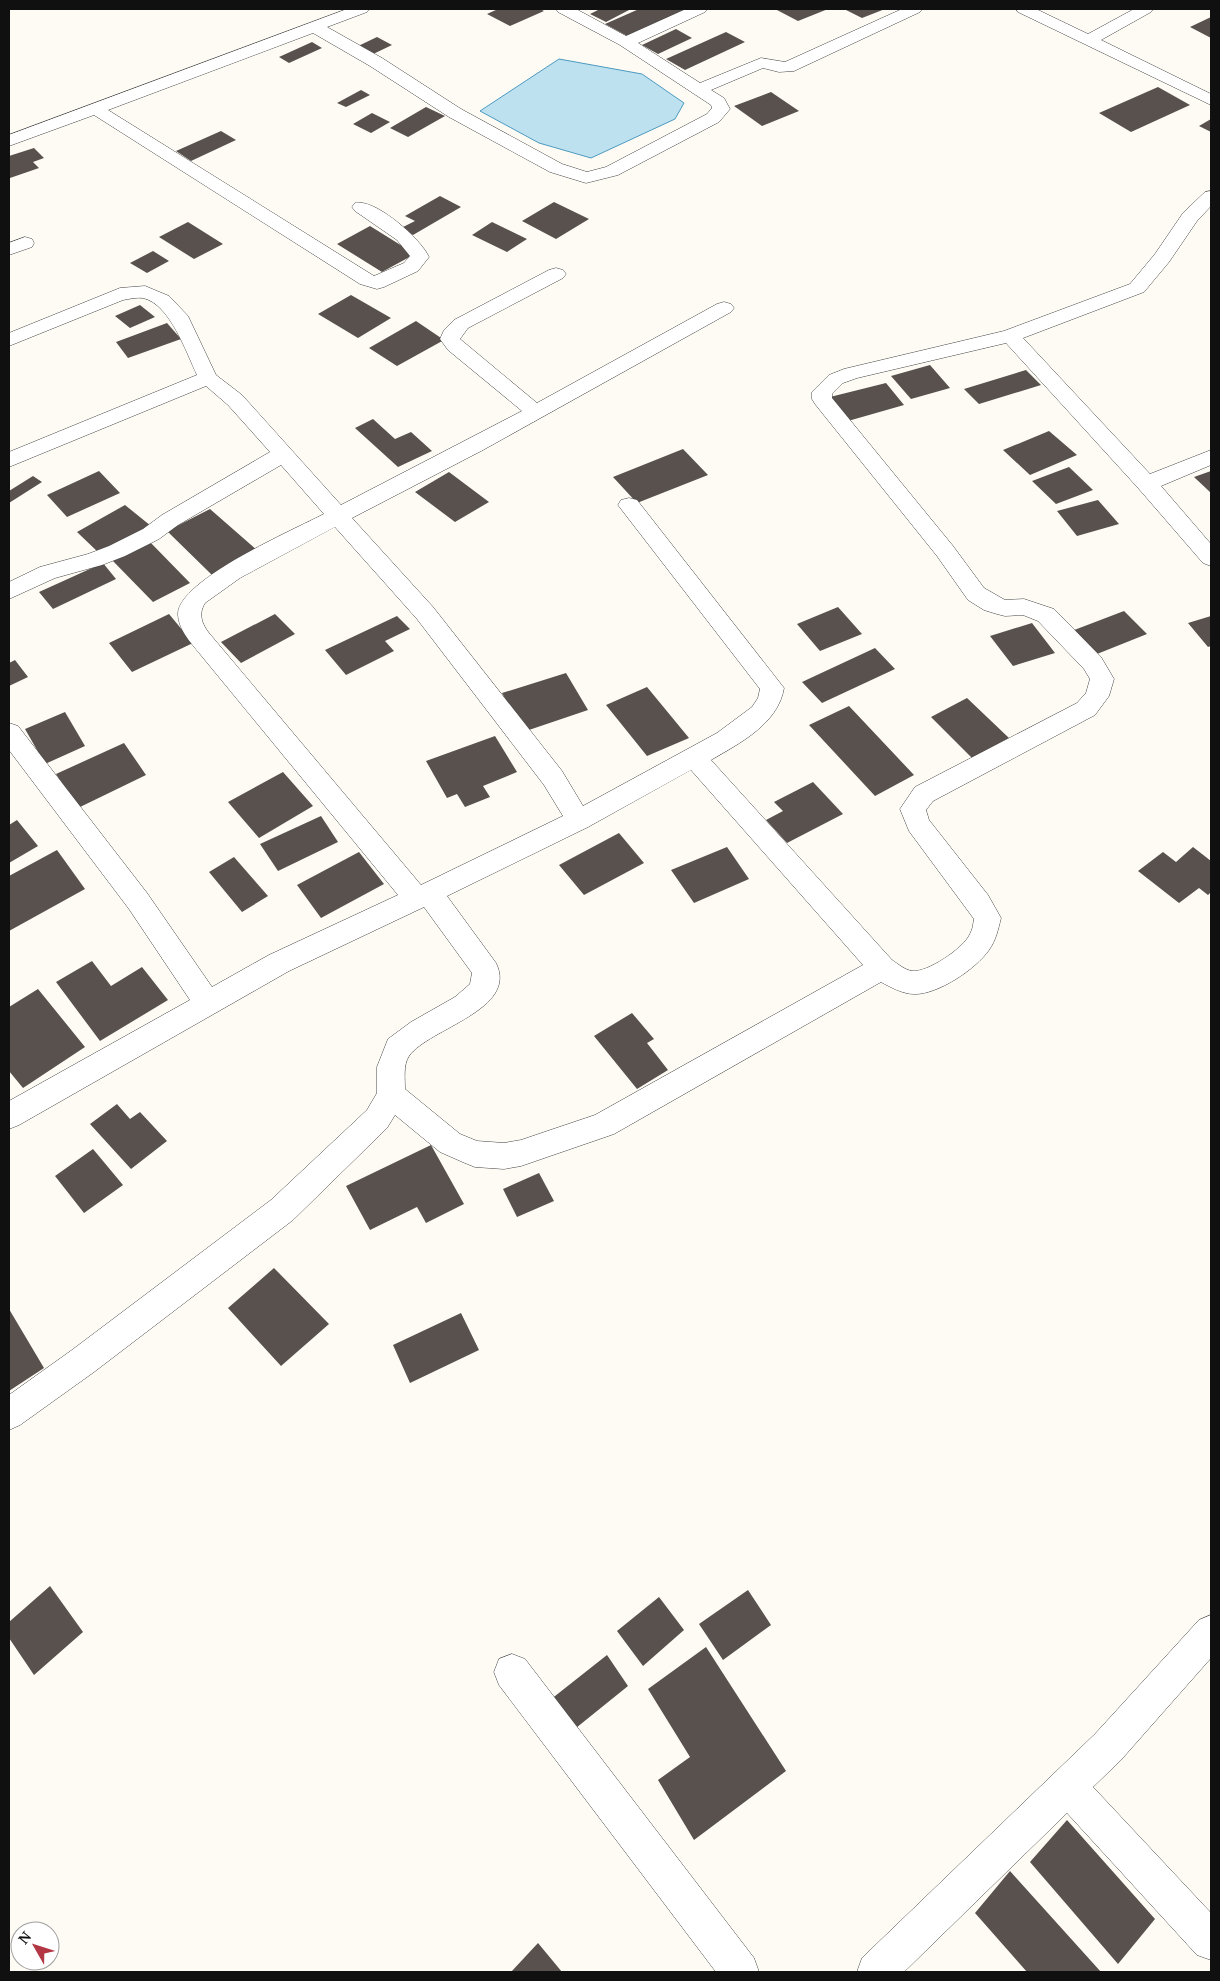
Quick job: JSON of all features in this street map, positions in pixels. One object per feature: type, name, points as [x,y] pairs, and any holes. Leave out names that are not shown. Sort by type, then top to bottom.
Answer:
[{"type":"street","points":[[9,140],[361,9]]},
{"type":"street","points":[[314,27],[376,62],[455,113],[556,168],[586,178],[612,171],[713,118],[722,109],[718,102],[626,42],[564,9]]},
{"type":"street","points":[[626,42],[700,9]]},
{"type":"street","points":[[699,89],[761,63],[779,67],[788,66],[914,9]]},
{"type":"street","points":[[1024,9],[1211,100]]},
{"type":"street","points":[[1088,41],[1145,9]]},
{"type":"street","points":[[94,108],[367,280],[377,282],[411,267],[420,257],[418,250],[402,236],[360,207]]},
{"type":"street","points":[[694,757],[882,968],[892,975],[914,983],[937,976],[968,957],[983,937],[988,918],[918,824],[913,809],[924,794],[1086,709],[1097,696],[1102,679],[1093,662],[1046,615],[1024,607],[1005,608],[998,606],[976,594],[945,551],[822,399],[822,392],[836,379],[851,373],[1010,336],[1137,288],[1162,258],[1190,217],[1211,196]]},
{"type":"street","points":[[536,412],[450,339],[451,334],[461,324],[556,274]]},
{"type":"street","points":[[9,340],[120,294],[146,292],[162,300],[178,316],[208,378],[235,400],[425,613],[553,778],[579,820]]},
{"type":"street","points":[[9,1414],[83,1361],[282,1210],[377,1119],[391,1095],[391,1067],[398,1048],[422,1030],[466,1006],[483,989],[486,971],[208,648],[192,626],[188,615],[190,605],[217,580],[536,412],[724,308]]},
{"type":"street","points":[[1010,336],[1147,484],[1211,558]]},
{"type":"street","points":[[9,460],[208,378]]},
{"type":"street","points":[[9,591],[48,572],[94,560],[117,551],[151,534],[170,520],[283,454]]},
{"type":"street","points":[[1147,484],[1211,457]]},
{"type":"street","points":[[9,1116],[207,1002],[279,963],[579,820],[726,740],[762,713],[770,699],[772,688],[629,504]]},
{"type":"street","points":[[9,732],[138,901],[207,1002]]},
{"type":"street","points":[[391,1095],[450,1143],[475,1154],[504,1156],[522,1152],[604,1125],[882,968]]},
{"type":"street","points":[[876,1972],[1108,1747],[1211,1632]]},
{"type":"street","points":[[512,1672],[740,1972]]},
{"type":"street","points":[[1068,1787],[1211,1941]]},
{"type":"water","points":[[559,59],[642,74],[684,103],[675,119],[591,158],[539,143],[480,111]]},
{"type":"building","points":[[498,9],[540,9],[544,11],[510,26],[487,14]]},
{"type":"building","points":[[600,9],[631,9],[606,22],[590,14]]},
{"type":"building","points":[[639,9],[684,9],[688,11],[629,37],[605,24]]},
{"type":"building","points":[[775,9],[828,9],[798,21]]},
{"type":"building","points":[[844,9],[885,9],[862,18]]},
{"type":"building","points":[[1211,17],[1211,38],[1190,27]]},
{"type":"building","points":[[676,29],[692,38],[658,54],[642,45]]},
{"type":"building","points":[[726,32],[745,42],[685,70],[666,59]]},
{"type":"building","points":[[377,37],[392,45],[369,56],[354,48]]},
{"type":"building","points":[[312,42],[322,48],[289,63],[279,57]]},
{"type":"building","points":[[1158,87],[1190,105],[1131,132],[1099,113]]},
{"type":"building","points":[[361,90],[370,95],[346,107],[337,103]]},
{"type":"building","points":[[771,92],[799,111],[762,126],[734,106]]},
{"type":"building","points":[[426,107],[445,116],[408,137],[390,128]]},
{"type":"building","points":[[372,113],[390,122],[371,133],[353,124]]},
{"type":"building","points":[[1211,119],[1211,132],[1199,126]]},
{"type":"building","points":[[221,131],[236,140],[191,161],[176,151]]},
{"type":"building","points":[[34,148],[44,158],[33,162],[39,168],[10,178],[9,156]]},
{"type":"building","points":[[440,196],[461,207],[413,235],[401,228],[415,221],[405,216]]},
{"type":"building","points":[[554,202],[589,219],[556,239],[522,221]]},
{"type":"building","points":[[188,222],[223,244],[194,259],[159,237]]},
{"type":"building","points":[[492,222],[527,239],[507,252],[472,235]]},
{"type":"building","points":[[370,226],[415,254],[382,272],[337,244]]},
{"type":"building","points":[[153,251],[169,261],[147,273],[130,263]]},
{"type":"building","points":[[351,295],[391,318],[358,338],[318,314]]},
{"type":"building","points":[[140,305],[155,317],[130,328],[115,316]]},
{"type":"building","points":[[416,321],[444,340],[397,366],[369,348]]},
{"type":"building","points":[[167,323],[181,339],[128,358],[116,342]]},
{"type":"building","points":[[930,365],[950,388],[911,399],[891,376]]},
{"type":"building","points":[[1026,370],[1041,385],[979,404],[964,389]]},
{"type":"building","points":[[886,383],[904,405],[848,421],[830,397]]},
{"type":"building","points":[[373,419],[395,439],[411,432],[432,451],[398,467],[355,428]]},
{"type":"building","points":[[1049,431],[1077,455],[1030,475],[1003,450]]},
{"type":"building","points":[[683,449],[708,475],[637,503],[613,477]]},
{"type":"building","points":[[1069,467],[1093,490],[1056,504],[1032,481]]},
{"type":"building","points":[[99,471],[120,493],[67,517],[47,495]]},
{"type":"building","points":[[1211,471],[1211,493],[1194,477]]},
{"type":"building","points":[[449,472],[489,502],[455,522],[415,492]]},
{"type":"building","points":[[33,476],[42,482],[9,503],[9,491]]},
{"type":"building","points":[[1098,500],[1119,524],[1077,536],[1057,511]]},
{"type":"building","points":[[125,505],[151,526],[100,554],[77,532]]},
{"type":"building","points":[[210,509],[259,552],[212,575],[167,531]]},
{"type":"building","points":[[149,541],[190,583],[153,602],[112,560]]},
{"type":"building","points":[[103,563],[116,579],[53,609],[39,592]]},
{"type":"building","points":[[838,607],[862,634],[820,651],[797,624]]},
{"type":"building","points":[[1124,611],[1147,634],[1092,656],[1069,632]]},
{"type":"building","points":[[169,614],[193,643],[132,672],[109,643]]},
{"type":"building","points":[[275,614],[295,634],[241,663],[221,642]]},
{"type":"building","points":[[397,616],[410,629],[385,641],[394,651],[346,675],[325,650]]},
{"type":"building","points":[[1211,616],[1211,646],[1208,647],[1188,623]]},
{"type":"building","points":[[1032,623],[1055,653],[1013,666],[990,636]]},
{"type":"building","points":[[875,648],[895,669],[822,703],[802,682]]},
{"type":"building","points":[[15,660],[28,677],[9,686],[9,663]]},
{"type":"building","points":[[566,673],[588,710],[523,732],[502,693]]},
{"type":"building","points":[[647,687],[689,738],[647,756],[606,705]]},
{"type":"building","points":[[967,698],[1009,738],[972,758],[931,717]]},
{"type":"building","points":[[849,706],[914,775],[875,796],[809,725]]},
{"type":"building","points":[[65,712],[85,746],[45,764],[25,729]]},
{"type":"building","points":[[495,736],[517,772],[483,786],[490,797],[465,807],[457,794],[447,798],[426,761]]},
{"type":"building","points":[[124,743],[146,775],[78,808],[56,774]]},
{"type":"building","points":[[283,772],[313,806],[259,838],[228,802]]},
{"type":"building","points":[[813,782],[843,814],[787,843],[766,820],[783,811],[774,802]]},
{"type":"building","points":[[321,816],[338,842],[278,871],[260,844]]},
{"type":"building","points":[[17,820],[38,846],[9,863],[9,825]]},
{"type":"building","points":[[619,833],[644,863],[584,895],[559,865]]},
{"type":"building","points":[[727,847],[749,879],[694,903],[671,870]]},
{"type":"building","points":[[1193,847],[1211,861],[1211,892],[1208,895],[1199,888],[1179,903],[1138,871],[1163,852],[1176,862]]},
{"type":"building","points":[[57,850],[85,889],[9,931],[9,876]]},
{"type":"building","points":[[359,852],[384,884],[321,918],[297,885]]},
{"type":"building","points":[[234,857],[268,896],[242,912],[209,872]]},
{"type":"building","points":[[92,961],[111,986],[142,967],[168,1000],[100,1041],[56,982]]},
{"type":"building","points":[[38,989],[85,1047],[23,1088],[9,1071],[9,1007]]},
{"type":"building","points":[[632,1013],[654,1039],[647,1043],[668,1070],[637,1089],[594,1036]]},
{"type":"building","points":[[117,1104],[130,1119],[140,1112],[167,1141],[131,1169],[90,1124]]},
{"type":"building","points":[[431,1145],[464,1204],[426,1223],[417,1207],[370,1230],[346,1186]]},
{"type":"building","points":[[93,1149],[123,1185],[84,1213],[55,1176]]},
{"type":"building","points":[[539,1173],[554,1201],[517,1217],[503,1189]]},
{"type":"building","points":[[274,1268],[329,1324],[281,1366],[228,1308]]},
{"type":"building","points":[[9,1309],[44,1368],[9,1391]]},
{"type":"building","points":[[461,1313],[479,1350],[410,1383],[393,1345]]},
{"type":"building","points":[[50,1586],[83,1632],[34,1675],[9,1638],[9,1622]]},
{"type":"building","points":[[748,1590],[771,1625],[723,1660],[699,1624]]},
{"type":"building","points":[[659,1597],[684,1630],[643,1666],[617,1631]]},
{"type":"building","points":[[706,1647],[786,1771],[694,1840],[658,1780],[690,1757],[648,1689]]},
{"type":"building","points":[[607,1655],[628,1686],[571,1732],[550,1700]]},
{"type":"building","points":[[1067,1820],[1155,1919],[1118,1964],[1030,1862]]},
{"type":"building","points":[[1010,1871],[1101,1972],[1027,1972],[975,1913]]},
{"type":"building","points":[[538,1943],[562,1972],[511,1972]]}]
